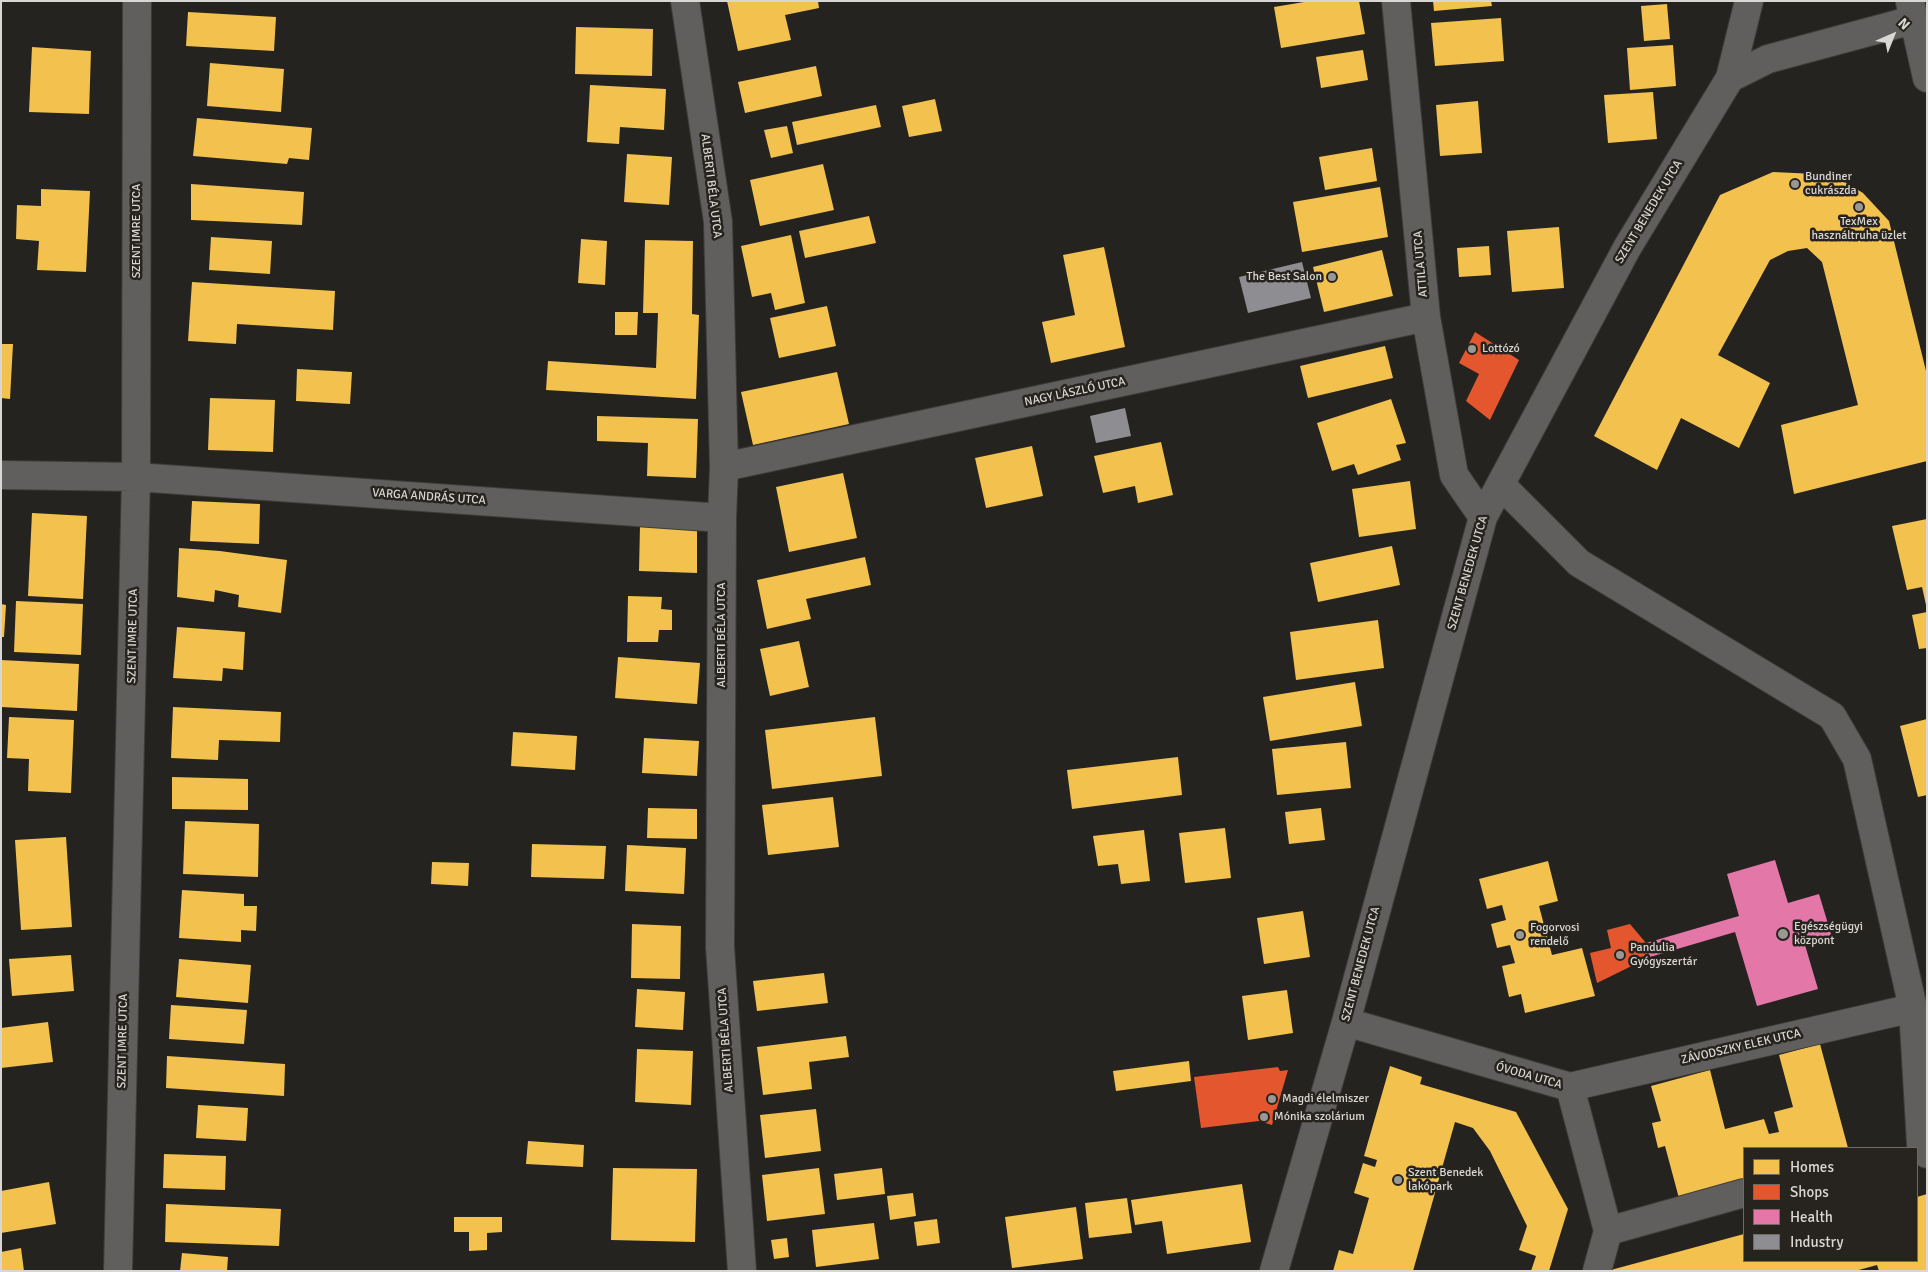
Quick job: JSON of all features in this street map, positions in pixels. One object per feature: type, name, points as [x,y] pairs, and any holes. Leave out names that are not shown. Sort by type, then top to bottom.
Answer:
[{"type":"street","name":"SZENT IMRE UTCA","points":[[118,1271],[136,477],[137,1]]},
{"type":"street","name":"ALBERTI BÉLA UTCA","points":[[685,1],[718,222],[724,467],[722,518],[720,947],[742,1271]]},
{"type":"street","name":"ATTILA UTCA","points":[[1396,1],[1426,317],[1454,475],[1483,517]]},
{"type":"street","points":[[1730,78],[1749,1]]},
{"type":"street","points":[[1730,78],[1768,59],[1911,11],[1927,78]]},
{"type":"street","name":"SZENT BENEDEK UTCA","points":[[1274,1271],[1346,1022],[1483,517],[1627,248],[1730,78]]},
{"type":"street","name":"NAGY LÁSZLÓ UTCA","points":[[724,467],[1426,317]]},
{"type":"street","name":"VARGA ANDRÁS UTCA","points":[[1,475],[136,477],[722,518]]},
{"type":"street","points":[[1501,485],[1579,563],[1832,716],[1857,759],[1913,1008],[1918,1147]]},
{"type":"street","name":"ZÁVODSZKY ELEK UTCA","points":[[1570,1087],[1913,1008]]},
{"type":"street","name":"ÓVODA UTCA","points":[[1346,1022],[1570,1087],[1608,1231]]},
{"type":"street","points":[[1597,1271],[1608,1231],[1743,1193]]},
{"type":"building: Homes","points":[[727,1],[818,1],[819,8],[785,15],[791,40],[738,51]]},
{"type":"building: Homes","points":[[1310,1],[1359,1],[1365,34],[1281,48],[1274,7]]},
{"type":"building: Homes","points":[[1433,1],[1491,1],[1492,6],[1434,11]]},
{"type":"building: Homes","points":[[1667,4],[1670,39],[1644,41],[1641,6]]},
{"type":"building: Homes","points":[[188,12],[276,17],[274,51],[186,46]]},
{"type":"building: Homes","points":[[1501,18],[1504,61],[1435,66],[1431,23]]},
{"type":"building: Homes","points":[[576,27],[653,29],[652,76],[575,74]]},
{"type":"building: Homes","points":[[1673,45],[1676,86],[1630,90],[1627,48]]},
{"type":"building: Homes","points":[[32,47],[91,51],[89,114],[29,112]]},
{"type":"building: Homes","points":[[1363,50],[1368,80],[1321,88],[1316,57]]},
{"type":"building: Homes","points":[[210,63],[284,69],[281,112],[207,106]]},
{"type":"building: Homes","points":[[816,66],[822,96],[745,113],[738,82]]},
{"type":"building: Homes","points":[[590,85],[666,89],[664,130],[620,127],[619,144],[587,142]]},
{"type":"building: Homes","points":[[1653,92],[1657,139],[1608,143],[1604,95]]},
{"type":"building: Homes","points":[[935,99],[942,131],[909,137],[902,106]]},
{"type":"building: Homes","points":[[1478,101],[1482,153],[1440,156],[1436,105]]},
{"type":"building: Homes","points":[[876,105],[881,127],[797,145],[792,122]]},
{"type":"building: Homes","points":[[197,118],[312,128],[309,160],[289,158],[287,164],[193,156]]},
{"type":"building: Homes","points":[[787,126],[793,153],[771,158],[764,130]]},
{"type":"building: Homes","points":[[1372,148],[1377,181],[1325,190],[1319,157]]},
{"type":"building: Homes","points":[[627,154],[672,157],[669,205],[624,202]]},
{"type":"building: Homes","points":[[823,164],[834,210],[760,226],[750,180]]},
{"type":"building: Homes","points":[[1773,172],[1816,174],[1840,179],[1863,193],[1889,221],[1927,375],[1927,461],[1794,494],[1781,425],[1858,405],[1822,262],[1807,248],[1788,251],[1770,260],[1718,355],[1770,383],[1739,448],[1681,418],[1657,470],[1594,436],[1720,195]]},
{"type":"building: Homes","points":[[191,184],[304,192],[302,225],[191,220]]},
{"type":"building: Homes","points":[[1380,187],[1388,237],[1302,252],[1293,202]]},
{"type":"building: Homes","points":[[41,189],[90,191],[86,272],[37,270],[39,241],[16,239],[17,205],[41,206]]},
{"type":"building: Homes","points":[[869,216],[876,243],[805,258],[799,231]]},
{"type":"building: Homes","points":[[1559,227],[1564,288],[1512,292],[1507,231]]},
{"type":"building: Homes","points":[[791,235],[805,303],[775,310],[771,293],[752,297],[741,246]]},
{"type":"building: Homes","points":[[211,237],[272,241],[270,274],[209,270]]},
{"type":"building: Homes","points":[[581,239],[607,241],[605,285],[578,283]]},
{"type":"building: Homes","points":[[645,240],[693,241],[692,314],[699,315],[696,399],[546,390],[548,361],[656,368],[658,313],[643,313]]},
{"type":"building: Homes","points":[[1489,246],[1491,275],[1459,277],[1457,248]]},
{"type":"building: Homes","points":[[1104,247],[1125,347],[1051,363],[1042,322],[1075,315],[1063,255]]},
{"type":"building: Homes","points":[[1382,250],[1393,296],[1324,312],[1313,267]]},
{"type":"building: Homes","points":[[192,282],[335,291],[333,330],[237,324],[236,344],[188,341]]},
{"type":"building: Homes","points":[[827,306],[836,346],[779,358],[770,318]]},
{"type":"building: Homes","points":[[615,312],[638,312],[637,335],[615,335]]},
{"type":"building: Homes","points":[[1,344],[13,344],[10,399],[1,398]]},
{"type":"building: Homes","points":[[1385,346],[1393,378],[1308,398],[1300,366]]},
{"type":"building: Homes","points":[[297,369],[352,372],[350,404],[296,401]]},
{"type":"building: Homes","points":[[837,372],[849,424],[753,445],[741,392]]},
{"type":"building: Homes","points":[[210,398],[275,400],[273,452],[208,450]]},
{"type":"building: Homes","points":[[1391,399],[1406,443],[1396,445],[1401,460],[1358,475],[1354,464],[1332,471],[1317,423]]},
{"type":"building: Homes","points":[[597,416],[698,419],[696,478],[647,476],[648,443],[597,441]]},
{"type":"building: Homes","points":[[1161,442],[1173,495],[1138,503],[1135,486],[1103,493],[1094,456]]},
{"type":"building: Homes","points":[[1032,446],[1043,496],[986,508],[975,458]]},
{"type":"building: Homes","points":[[843,473],[857,538],[789,552],[776,487]]},
{"type":"building: Homes","points":[[1410,481],[1416,529],[1359,537],[1352,489]]},
{"type":"building: Homes","points":[[192,501],[260,504],[259,544],[190,541]]},
{"type":"building: Homes","points":[[32,513],[87,516],[83,599],[28,596]]},
{"type":"building: Homes","points":[[1927,519],[1926,605],[1922,587],[1907,590],[1892,526]]},
{"type":"building: Homes","points":[[640,526],[697,527],[697,573],[639,571]]},
{"type":"building: Homes","points":[[1392,546],[1400,585],[1318,602],[1310,563]]},
{"type":"building: Homes","points":[[179,548],[220,551],[287,560],[281,613],[238,607],[239,595],[215,590],[214,602],[177,597]]},
{"type":"building: Homes","points":[[865,557],[871,585],[806,599],[811,619],[767,629],[757,580]]},
{"type":"building: Homes","points":[[628,596],[662,597],[661,609],[672,610],[672,630],[659,630],[658,642],[627,642]]},
{"type":"building: Homes","points":[[16,601],[83,604],[81,655],[14,652]]},
{"type":"building: Homes","points":[[1,604],[6,605],[4,637],[1,637]]},
{"type":"building: Homes","points":[[1927,612],[1927,648],[1919,649],[1912,615]]},
{"type":"building: Homes","points":[[1378,620],[1384,668],[1296,680],[1290,632]]},
{"type":"building: Homes","points":[[177,627],[245,632],[243,670],[223,668],[222,681],[173,678]]},
{"type":"building: Homes","points":[[799,641],[809,687],[770,696],[760,649]]},
{"type":"building: Homes","points":[[618,657],[700,663],[697,704],[615,698]]},
{"type":"building: Homes","points":[[1,660],[79,664],[77,711],[1,707]]},
{"type":"building: Homes","points":[[1355,682],[1362,726],[1270,741],[1263,697]]},
{"type":"building: Homes","points":[[173,707],[281,712],[280,742],[219,740],[218,760],[171,758]]},
{"type":"building: Homes","points":[[9,717],[74,720],[71,793],[28,791],[29,759],[7,758]]},
{"type":"building: Homes","points":[[875,717],[882,776],[772,789],[765,730]]},
{"type":"building: Homes","points":[[1927,719],[1927,795],[1918,797],[1900,726]]},
{"type":"building: Homes","points":[[513,732],[577,736],[575,770],[511,766]]},
{"type":"building: Homes","points":[[644,738],[699,741],[697,776],[642,773]]},
{"type":"building: Homes","points":[[1346,742],[1351,788],[1277,795],[1272,749]]},
{"type":"building: Homes","points":[[1178,757],[1182,795],[1072,809],[1067,770]]},
{"type":"building: Homes","points":[[172,777],[248,779],[248,810],[172,809]]},
{"type":"building: Homes","points":[[833,797],[839,847],[768,855],[762,805]]},
{"type":"building: Homes","points":[[648,808],[697,809],[697,839],[647,838]]},
{"type":"building: Homes","points":[[1321,808],[1325,840],[1289,844],[1285,812]]},
{"type":"building: Homes","points":[[185,821],[259,824],[258,877],[183,874]]},
{"type":"building: Homes","points":[[1225,828],[1231,878],[1185,883],[1179,833]]},
{"type":"building: Homes","points":[[1144,830],[1150,881],[1121,884],[1118,864],[1098,866],[1093,836]]},
{"type":"building: Homes","points":[[66,837],[72,927],[21,930],[15,840]]},
{"type":"building: Homes","points":[[532,844],[606,846],[604,879],[531,877]]},
{"type":"building: Homes","points":[[627,845],[686,848],[684,894],[625,891]]},
{"type":"building: Homes","name":"Fogorvosi rendelő","points":[[1548,861],[1558,901],[1539,906],[1552,955],[1582,948],[1595,996],[1525,1013],[1521,994],[1509,997],[1502,966],[1515,963],[1510,945],[1497,948],[1491,924],[1506,920],[1502,905],[1487,909],[1479,879]]},
{"type":"building: Homes","points":[[432,862],[469,863],[468,886],[431,884]]},
{"type":"building: Homes","points":[[182,890],[244,894],[244,906],[257,906],[256,931],[241,930],[241,942],[179,938]]},
{"type":"building: Homes","points":[[1303,911],[1310,957],[1264,964],[1257,918]]},
{"type":"building: Homes","points":[[632,924],[681,926],[680,979],[631,978]]},
{"type":"building: Homes","points":[[71,955],[74,991],[12,996],[9,959]]},
{"type":"building: Homes","points":[[179,959],[251,965],[248,1003],[176,997]]},
{"type":"building: Homes","points":[[824,973],[828,1003],[757,1011],[753,981]]},
{"type":"building: Homes","points":[[637,989],[685,992],[683,1030],[635,1027]]},
{"type":"building: Homes","points":[[1287,990],[1293,1033],[1248,1040],[1242,996]]},
{"type":"building: Homes","points":[[171,1005],[247,1010],[244,1044],[169,1039]]},
{"type":"building: Homes","points":[[48,1022],[53,1062],[1,1068],[1,1028]]},
{"type":"building: Homes","points":[[846,1036],[849,1057],[809,1062],[812,1089],[763,1095],[757,1047]]},
{"type":"building: Homes","points":[[1820,1044],[1848,1147],[1743,1147],[1743,1186],[1680,1202],[1665,1146],[1658,1148],[1652,1123],[1661,1121],[1651,1086],[1710,1070],[1725,1129],[1764,1119],[1769,1134],[1779,1132],[1774,1112],[1793,1107],[1779,1055]]},
{"type":"building: Homes","points":[[637,1049],[693,1051],[691,1105],[635,1102]]},
{"type":"building: Homes","points":[[167,1056],[285,1064],[284,1096],[166,1088]]},
{"type":"building: Homes","points":[[1189,1061],[1191,1081],[1116,1091],[1113,1071]]},
{"type":"building: Homes","name":"Szent Benedek lakópark","points":[[1390,1066],[1422,1077],[1420,1084],[1516,1112],[1568,1209],[1549,1271],[1531,1271],[1536,1256],[1519,1250],[1527,1226],[1490,1151],[1473,1128],[1455,1122],[1413,1271],[1333,1271],[1339,1250],[1353,1254],[1369,1198],[1354,1193],[1363,1163],[1375,1167],[1377,1160],[1364,1156]]},
{"type":"building: Homes","points":[[198,1105],[248,1108],[246,1141],[196,1138]]},
{"type":"building: Homes","points":[[816,1109],[821,1151],[765,1158],[760,1115]]},
{"type":"building: Homes","points":[[528,1141],[584,1145],[583,1167],[526,1164]]},
{"type":"building: Homes","points":[[164,1154],[226,1156],[225,1190],[163,1188]]},
{"type":"building: Homes","points":[[613,1168],[697,1169],[695,1242],[611,1240]]},
{"type":"building: Homes","points":[[819,1168],[825,1214],[767,1221],[762,1175]]},
{"type":"building: Homes","points":[[882,1168],[885,1194],[837,1200],[834,1174]]},
{"type":"building: Homes","points":[[49,1182],[56,1224],[1,1233],[1,1191]]},
{"type":"building: Homes","points":[[1242,1184],[1251,1242],[1167,1254],[1162,1221],[1135,1225],[1131,1200]]},
{"type":"building: Homes","points":[[913,1193],[916,1216],[890,1220],[887,1196]]},
{"type":"building: Homes","points":[[1927,1194],[1927,1271],[1879,1271],[1877,1265],[1855,1271],[1607,1271],[1743,1234],[1743,1262],[1918,1262],[1918,1197]]},
{"type":"building: Homes","points":[[1127,1198],[1132,1233],[1089,1238],[1085,1203]]},
{"type":"building: Homes","points":[[166,1204],[281,1209],[279,1246],[165,1242]]},
{"type":"building: Homes","points":[[1076,1207],[1083,1259],[1012,1268],[1005,1217]]},
{"type":"building: Homes","points":[[454,1217],[502,1217],[502,1232],[487,1233],[487,1250],[469,1251],[469,1232],[454,1232]]},
{"type":"building: Homes","points":[[937,1219],[940,1243],[917,1246],[914,1222]]},
{"type":"building: Homes","points":[[874,1223],[879,1259],[816,1267],[812,1230]]},
{"type":"building: Homes","points":[[787,1238],[789,1257],[774,1259],[771,1240]]},
{"type":"building: Homes","points":[[21,1248],[24,1271],[1,1271],[1,1252]]},
{"type":"building: Homes","points":[[182,1253],[228,1257],[227,1271],[180,1271]]},
{"type":"building: Shops","points":[[1475,332],[1519,360],[1490,420],[1466,401],[1479,374],[1459,363]]},
{"type":"building: Shops","name":"Pandulia Gyógyszertár","points":[[1630,924],[1646,943],[1650,957],[1597,983],[1590,953],[1611,948],[1607,930]]},
{"type":"building: Shops","points":[[1278,1067],[1280,1071],[1288,1070],[1272,1125],[1259,1121],[1201,1128],[1194,1077]]},
{"type":"building: Health","name":"Egészségügyi központ","points":[[1775,860],[1788,903],[1819,894],[1832,937],[1805,945],[1818,989],[1757,1006],[1735,932],[1650,957],[1646,943],[1739,916],[1727,874]]},
{"type":"building: Industry","points":[[1302,262],[1311,298],[1248,313],[1239,277]]},
{"type":"building: Industry","points":[[1125,408],[1131,436],[1096,443],[1090,416]]},
{"type":"place","name":"Bundiner cukrászda","points":[[1795,184]]},
{"type":"place","name":"TexMex használtruha üzlet","points":[[1859,207]]},
{"type":"place","name":"The Best Salon","points":[[1332,277]]},
{"type":"place","name":"Lottózó","points":[[1472,349]]},
{"type":"place","name":"Egészségügyi központ","points":[[1783,934]]},
{"type":"place","name":"Fogorvosi rendelő","points":[[1520,935]]},
{"type":"place","name":"Pandulia Gyógyszertár","points":[[1620,955]]},
{"type":"place","name":"Magdi élelmiszer","points":[[1272,1099]]},
{"type":"place","name":"Mónika szolárium","points":[[1264,1117]]},
{"type":"place","name":"Szent Benedek lakópark","points":[[1398,1180]]}]
